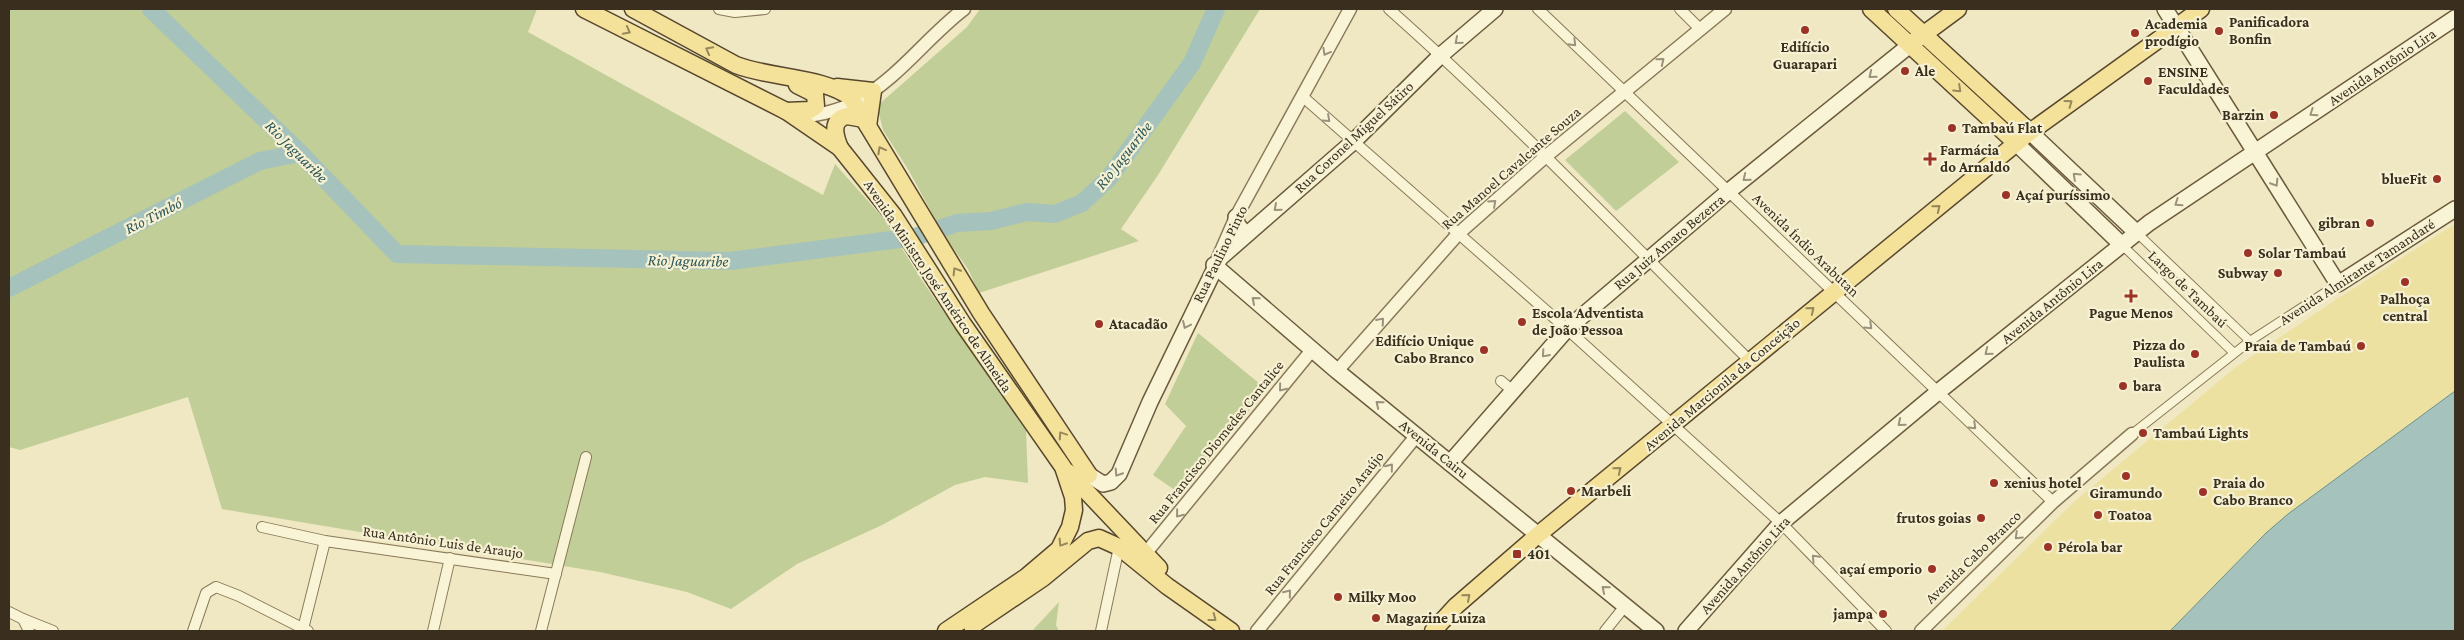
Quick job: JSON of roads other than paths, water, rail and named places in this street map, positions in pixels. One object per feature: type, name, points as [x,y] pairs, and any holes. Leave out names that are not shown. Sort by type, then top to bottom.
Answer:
[{"type":"main road","name":"Avenida Ministro José Américo de Almeida","points":[[584,9],[792,114],[840,148],[894,216],[963,324],[1063,467],[1073,497],[1074,510],[1070,527],[1059,548],[1026,577],[946,631]]},
{"type":"main road","name":"Avenida Ministro José Américo de Almeida","points":[[633,9],[736,65],[765,74],[833,87],[845,94],[854,103],[982,313],[1090,475]]},
{"type":"main road","name":"Rua Coronel Miguel Sátiro","points":[[1214,265],[1353,142],[1441,55],[1495,9]]},
{"type":"main road","points":[[1871,9],[2016,143],[2122,245]]},
{"type":"main road","points":[[1896,9],[2137,233]]},
{"type":"main road","points":[[1910,45],[1958,9]]},
{"type":"main road","points":[[2165,9],[2338,284]]},
{"type":"main road","name":"Avenida Marcionila da Conceição","points":[[1433,631],[1456,606],[1539,534],[2016,143],[2176,25],[2201,9]]},
{"type":"main road","name":"Avenida Antônio Lira","points":[[1686,631],[1781,523],[1938,392],[2137,233],[2455,18]]},
{"type":"main road","name":"Rua Juiz Amaro Bezerra","points":[[1450,463],[1567,329],[1729,191],[1910,45]]},
{"type":"main road","points":[[765,74],[808,89],[814,94],[817,102],[814,109],[792,114]]},
{"type":"main road","points":[[833,87],[873,91],[866,123],[847,116],[838,121],[834,130],[840,148]]},
{"type":"main road","name":"Avenida Almirante Tamandaré","points":[[2338,284],[2455,209]]},
{"type":"main road","points":[[1236,217],[1237,224],[1246,235]]},
{"type":"main road","name":"Avenida Cairu","points":[[1214,265],[1337,371],[1656,631]]},
{"type":"main road","name":"Rua Paulino Pinto","points":[[1090,475],[1103,484],[1111,482],[1119,474],[1214,265]]},
{"type":"main road","points":[[1063,467],[1194,604]]},
{"type":"main road","points":[[964,631],[993,614],[1036,583],[1088,541],[1105,539],[1119,547],[1167,586],[1231,631]]},
{"type":"street","points":[[719,9],[735,12],[765,9]]},
{"type":"street","points":[[792,114],[832,112],[854,103],[873,91],[904,64],[954,13],[964,9]]},
{"type":"street","name":"Rua Paulino Pinto","points":[[1214,265],[1236,217],[1350,9]]},
{"type":"street","points":[[1389,9],[1441,55],[1749,360]]},
{"type":"street","name":"Avenida Índio Arabutan","points":[[1538,9],[2054,502]]},
{"type":"street","points":[[1680,9],[1700,29]]},
{"type":"street","name":"Rua Manoel Cavalcante Souza","points":[[1337,371],[1458,234],[1545,157],[1725,9]]},
{"type":"street","points":[[1302,96],[1567,329],[1781,523],[1886,631]]},
{"type":"street","name":"Largo de Tambaú","points":[[2137,233],[2250,341]]},
{"type":"street","name":"Largo de Tambaú","points":[[2122,245],[2234,353]]},
{"type":"street","name":"Avenida Almirante Tamandaré","points":[[2234,353],[2338,284]]},
{"type":"street","name":"Rua Francisco Diomedes Cantalice","points":[[1145,554],[1312,350]]},
{"type":"street","name":"Avenida Cabo Branco","points":[[1920,631],[2054,502],[2132,434],[2234,353]]},
{"type":"street","points":[[1501,381],[1513,391]]},
{"type":"street","name":"Rua Francisco Carneiro Araújo","points":[[1257,631],[1417,435]]},
{"type":"street","points":[[541,631],[586,457]]},
{"type":"street","name":"Rua Antônio Luis de Araujo","points":[[262,527],[325,541],[556,574]]},
{"type":"street","points":[[193,631],[202,601],[210,589],[223,589],[305,630],[325,541]]},
{"type":"street","points":[[1101,631],[1119,547]]},
{"type":"street","points":[[432,631],[450,558]]},
{"type":"street","points":[[1605,631],[1625,606]]},
{"type":"street","points":[[9,612],[54,631]]},
{"type":"street","points":[[23,619],[29,631]]},
{"type":"water","points":[[2455,391],[2455,631],[2170,631],[2266,533],[2288,514]]},
{"type":"waterway","name":"Rio Jaguaribe","points":[[151,9],[300,153],[397,254],[730,261],[915,237],[957,223],[991,221],[1027,212],[1055,214],[1082,203],[1109,178],[1192,63],[1216,9]]},
{"type":"waterway","name":"Rio Timbó","points":[[9,288],[260,161],[300,153]]},
{"type":"place","name":"Edifício Guarapari","points":[[1805,30]]},
{"type":"place","name":"Panificadora Bonfin","points":[[2219,31]]},
{"type":"place","name":"Academia prodígio","points":[[2135,33]]},
{"type":"place","name":"Ale","points":[[1905,71]]},
{"type":"place","name":"ENSINE Faculdades","points":[[2148,81]]},
{"type":"place","name":"Barzin","points":[[2274,115]]},
{"type":"place","name":"Tambaú Flat","points":[[1952,128]]},
{"type":"place","name":"Farmácia do Arnaldo","points":[[1930,159]]},
{"type":"place","name":"blueFit","points":[[2437,179]]},
{"type":"place","name":"Açaí puríssimo","points":[[2006,195]]},
{"type":"place","name":"gibran","points":[[2370,223]]},
{"type":"place","name":"Solar Tambaú","points":[[2248,253]]},
{"type":"place","name":"Subway","points":[[2278,273]]},
{"type":"place","name":"Palhoça central","points":[[2405,282]]},
{"type":"place","name":"Pague Menos","points":[[2131,296]]},
{"type":"place","name":"Escola Adventista de João Pessoa","points":[[1522,322]]},
{"type":"place","name":"Atacadão","points":[[1099,324]]},
{"type":"place","name":"Praia de Tambaú","points":[[2361,346]]},
{"type":"place","name":"Edifício Unique Cabo Branco","points":[[1484,350]]},
{"type":"place","name":"Pizza do Paulista","points":[[2195,354]]},
{"type":"place","name":"bara","points":[[2123,386]]},
{"type":"place","name":"Tambaú Lights","points":[[2143,433]]},
{"type":"place","name":"Giramundo","points":[[2126,476]]},
{"type":"place","name":"xenius hotel","points":[[1994,483]]},
{"type":"place","name":"Marbeli","points":[[1571,491]]},
{"type":"place","name":"Praia do Cabo Branco","points":[[2203,492]]},
{"type":"place","name":"Toatoa","points":[[2098,515]]},
{"type":"place","name":"frutos goias","points":[[1981,518]]},
{"type":"place","name":"Pérola bar","points":[[2048,547]]},
{"type":"place","name":"401","points":[[1517,554]]},
{"type":"place","name":"açaí emporio","points":[[1932,569]]},
{"type":"place","name":"Milky Moo","points":[[1338,597]]},
{"type":"place","name":"jampa","points":[[1883,614]]},
{"type":"place","name":"Magazine Luiza","points":[[1376,618]]}]
